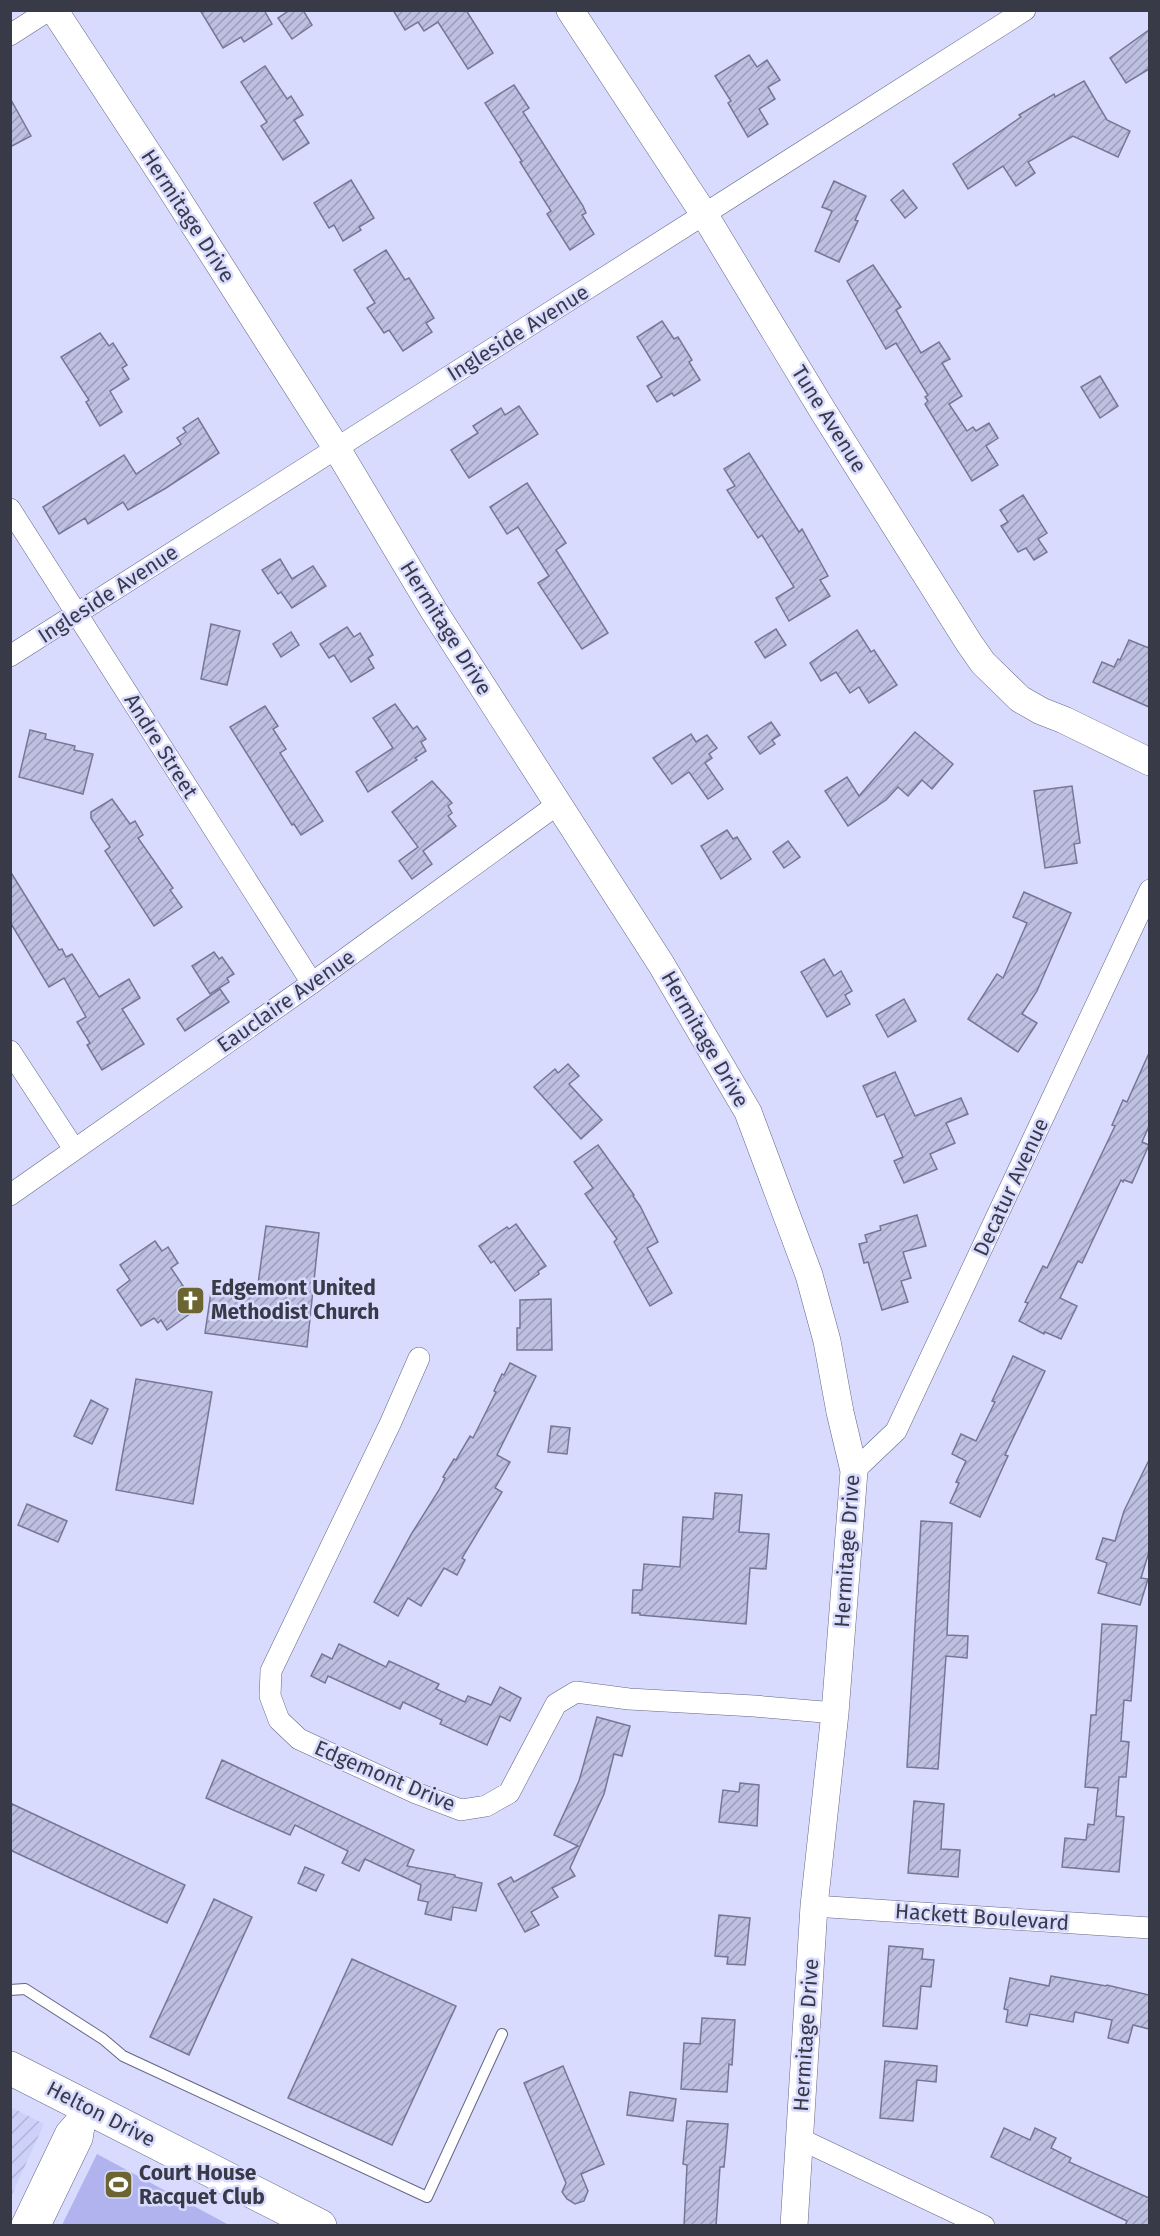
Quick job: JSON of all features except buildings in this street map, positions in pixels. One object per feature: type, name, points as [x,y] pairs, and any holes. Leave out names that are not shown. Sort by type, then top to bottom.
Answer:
[{"type":"main road","name":"Helton Drive","points":[[10,2068],[320,2226]]},
{"type":"street","points":[[10,35],[52,10]]},
{"type":"street","name":"Hermitage Drive","points":[[52,10],[168,184],[336,448],[435,611],[661,964],[748,1112],[810,1275],[827,1341],[854,1471],[836,1713],[814,1906],[794,2226]]},
{"type":"street","name":"Tune Avenue","points":[[570,10],[704,214],[823,411],[983,663],[1020,699],[1149,762]]},
{"type":"street","name":"Ingleside Avenue","points":[[10,656],[1025,10]]},
{"type":"street","name":"Andre Street","points":[[10,509],[312,983]]},
{"type":"street","name":"Eauclaire Avenue","points":[[10,1195],[312,983],[558,804]]},
{"type":"street","name":"Decatur Avenue","points":[[854,1471],[896,1431],[1149,890]]},
{"type":"street","points":[[10,1051],[74,1149]]},
{"type":"street","name":"Edgemont Drive","points":[[419,1358],[390,1424],[272,1671],[270,1696],[279,1720],[299,1739],[416,1793],[461,1810],[486,1806],[509,1793],[556,1704],[576,1692],[629,1699],[836,1713]]},
{"type":"street","name":"Hackett Boulevard","points":[[814,1906],[1149,1928]]},
{"type":"street","points":[[21,2226],[66,2132],[87,2108]]},
{"type":"street","points":[[40,2226],[81,2139],[87,2108]]},
{"type":"street","points":[[798,2139],[984,2226]]},
{"type":"lane","points":[[10,1989],[25,1989],[103,2039],[123,2056],[427,2197],[502,2034]]},
{"type":"shaded area","points":[[11,2107],[44,2124],[11,2197]]},
{"type":"shaded area","name":"Court House Racquet Club","points":[[97,2154],[229,2225],[62,2225]]},
{"type":"place","name":"Edgemont United Methodist Church","points":[[190,1300]]},
{"type":"place","name":"Court House Racquet Club","points":[[118,2185]]}]
